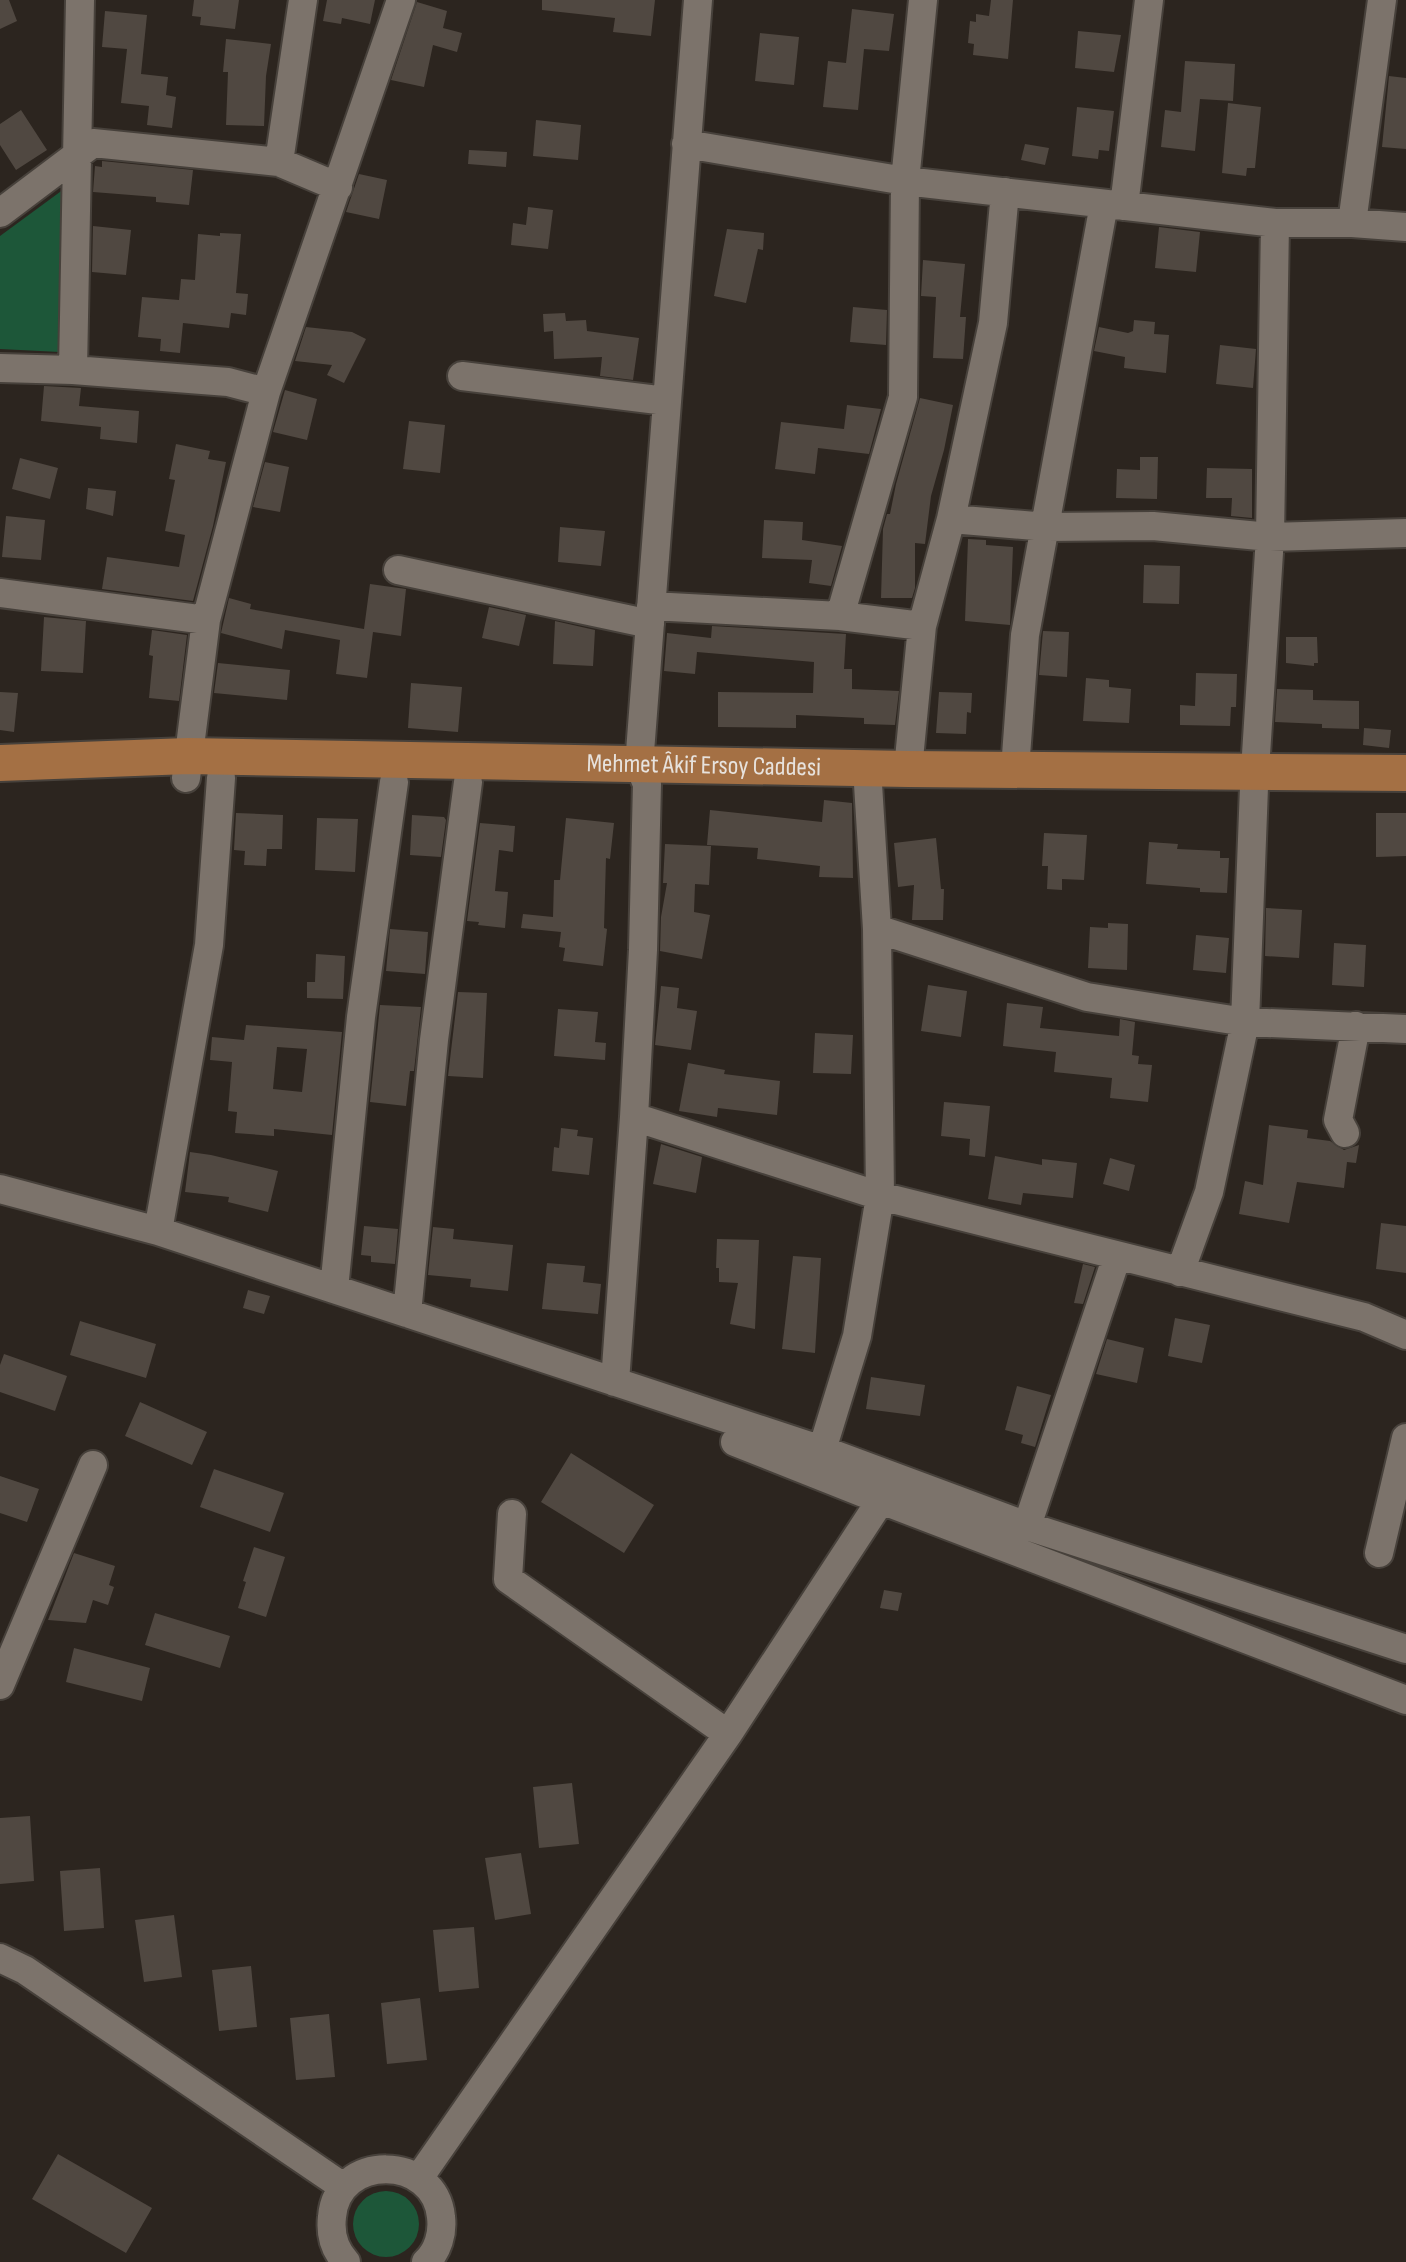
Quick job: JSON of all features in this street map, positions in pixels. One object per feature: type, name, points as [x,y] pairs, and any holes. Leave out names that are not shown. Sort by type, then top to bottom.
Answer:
[{"type":"main road","name":"Mehmet Âkif Ersoy Caddesi","points":[[0,763],[643,774],[868,784],[1254,779],[1406,773]]},
{"type":"main road","name":"Mehmet Âkif Ersoy Caddesi","points":[[0,781],[187,767],[221,778],[394,782],[643,774],[1015,769],[1406,788]]},
{"type":"street","points":[[73,370],[80,0]]},
{"type":"street","points":[[279,162],[303,0]]},
{"type":"street","points":[[187,767],[206,620],[266,392],[401,0]]},
{"type":"street","points":[[615,1382],[643,950],[643,774],[650,615],[698,0]]},
{"type":"street","points":[[840,616],[903,397],[905,181],[923,0]]},
{"type":"street","points":[[1015,769],[1025,635],[1114,205],[1149,0]]},
{"type":"street","points":[[1352,223],[1382,0]]},
{"type":"street","points":[[0,213],[93,143],[279,162],[338,187]]},
{"type":"street","points":[[686,144],[905,181],[1275,223],[1406,227]]},
{"type":"street","points":[[908,769],[922,626],[951,519],[993,323],[1005,192]]},
{"type":"street","points":[[1180,1272],[1209,1192],[1245,1022],[1254,779],[1270,537],[1275,223]]},
{"type":"street","points":[[0,368],[73,370],[228,382],[266,392]]},
{"type":"street","points":[[462,376],[666,401]]},
{"type":"street","points":[[951,519],[1047,527],[1153,526],[1270,537],[1406,533]]},
{"type":"street","points":[[398,570],[650,615],[840,616],[922,626]]},
{"type":"street","points":[[0,593],[206,620]]},
{"type":"street","points":[[158,1231],[209,945],[221,778]]},
{"type":"street","points":[[334,1289],[361,1017],[394,782]]},
{"type":"street","points":[[407,1313],[434,1040],[468,782]]},
{"type":"street","points":[[822,1450],[857,1336],[880,1196],[877,929],[868,784]]},
{"type":"street","points":[[877,929],[1087,997],[1245,1022],[1406,1029]]},
{"type":"street","points":[[1345,1133],[1338,1120],[1356,1026]]},
{"type":"street","points":[[634,1117],[880,1196],[1364,1317],[1406,1335]]},
{"type":"street","points":[[0,1189],[158,1231],[822,1450],[1027,1526],[1406,1649]]},
{"type":"street","points":[[1027,1526],[1117,1256]]},
{"type":"street","points":[[1379,1553],[1406,1438]]},
{"type":"street","points":[[735,1442],[1406,1700]]},
{"type":"street","points":[[0,1685],[93,1465]]},
{"type":"street","points":[[419,2178],[728,1734],[881,1500]]},
{"type":"street","points":[[512,1514],[508,1579],[728,1734]]},
{"type":"street","points":[[0,1958],[25,1970],[342,2186]]},
{"type":"street","points":[[346,2262],[334,2243],[332,2211],[342,2186],[361,2174],[379,2168],[399,2169],[419,2178],[432,2192],[440,2210],[440,2240],[434,2260]]},
{"type":"green space","points":[[64,189],[60,352],[0,349],[0,236]]},
{"type":"green space","points":[[386,2191],[399,2194],[409,2201],[416,2211],[419,2224],[416,2237],[409,2247],[399,2254],[386,2257],[373,2254],[363,2247],[356,2237],[353,2224],[356,2211],[363,2201],[373,2194]]},
{"type":"building","points":[[0,0],[9,0],[17,21],[0,29]]},
{"type":"building","points":[[194,0],[239,0],[235,29],[200,25],[201,17],[192,16]]},
{"type":"building","points":[[327,0],[375,0],[370,24],[342,18],[341,24],[323,21]]},
{"type":"building","points":[[542,0],[655,0],[651,36],[613,32],[615,18],[542,10]]},
{"type":"building","points":[[991,0],[1013,0],[1008,59],[973,55],[974,44],[968,43],[970,21],[976,22],[976,14],[989,16]]},
{"type":"building","points":[[417,2],[447,11],[443,28],[462,33],[457,52],[433,45],[424,87],[391,80]]},
{"type":"building","points":[[852,9],[894,14],[889,51],[864,49],[858,110],[823,107],[828,61],[846,63]]},
{"type":"building","points":[[105,11],[147,15],[141,74],[168,77],[166,95],[176,97],[172,128],[147,125],[149,106],[121,103],[127,49],[102,47]]},
{"type":"building","points":[[1078,31],[1121,35],[1114,72],[1075,68]]},
{"type":"building","points":[[760,33],[799,37],[794,85],[755,81]]},
{"type":"building","points":[[226,39],[271,44],[264,126],[226,125],[228,72],[223,72]]},
{"type":"building","points":[[1185,61],[1235,64],[1233,101],[1200,99],[1195,151],[1161,147],[1165,110],[1181,112]]},
{"type":"building","points":[[1389,76],[1406,78],[1406,149],[1382,147]]},
{"type":"building","points":[[1228,103],[1261,107],[1255,168],[1247,168],[1246,176],[1222,173]]},
{"type":"building","points":[[1077,107],[1114,111],[1109,151],[1099,150],[1098,159],[1072,156]]},
{"type":"building","points":[[21,110],[47,150],[16,170],[0,145],[0,124]]},
{"type":"building","points":[[536,120],[581,125],[578,160],[533,156]]},
{"type":"building","points":[[1025,144],[1049,148],[1045,165],[1021,160]]},
{"type":"building","points":[[469,150],[507,152],[506,167],[468,164]]},
{"type":"building","points":[[102,161],[193,170],[189,205],[156,202],[156,197],[93,192],[95,166],[102,167]]},
{"type":"building","points":[[359,174],[387,180],[379,219],[346,212]]},
{"type":"building","points":[[528,207],[553,210],[548,249],[511,245],[513,223],[526,225]]},
{"type":"building","points":[[93,226],[131,230],[126,275],[92,272]]},
{"type":"building","points":[[1159,227],[1200,232],[1196,272],[1155,268]]},
{"type":"building","points":[[727,229],[764,233],[763,250],[758,249],[746,303],[714,296]]},
{"type":"building","points":[[220,233],[241,234],[236,293],[248,294],[246,315],[231,313],[229,328],[183,323],[180,353],[160,351],[161,339],[138,337],[142,297],[179,300],[181,279],[195,280],[198,234],[220,236]]},
{"type":"building","points":[[923,260],[965,264],[960,317],[966,317],[963,359],[933,358],[936,297],[921,296]]},
{"type":"building","points":[[853,307],[887,310],[886,345],[850,342]]},
{"type":"building","points":[[565,313],[566,321],[586,320],[587,331],[639,338],[633,380],[600,376],[602,357],[554,359],[553,331],[544,332],[543,314]]},
{"type":"building","points":[[1134,320],[1155,322],[1154,334],[1169,335],[1166,373],[1124,368],[1125,357],[1094,351],[1099,327],[1128,333],[1133,331]]},
{"type":"building","points":[[306,327],[352,332],[366,339],[344,383],[327,375],[332,365],[295,361]]},
{"type":"building","points":[[1220,345],[1256,349],[1253,388],[1216,384]]},
{"type":"building","points":[[44,386],[81,388],[79,406],[139,411],[137,443],[100,439],[101,427],[41,421]]},
{"type":"building","points":[[285,390],[317,399],[307,440],[273,432]]},
{"type":"building","points":[[920,398],[953,405],[931,496],[925,544],[915,543],[915,588],[912,598],[881,598],[883,529],[887,514],[890,514]]},
{"type":"building","points":[[847,405],[881,409],[869,454],[818,448],[815,474],[775,469],[781,422],[844,429]]},
{"type":"building","points":[[409,421],[445,425],[440,473],[403,469]]},
{"type":"building","points":[[176,444],[210,451],[208,459],[226,462],[193,601],[102,589],[107,557],[179,567],[185,535],[165,531],[175,480],[169,479]]},
{"type":"building","points":[[1140,457],[1158,457],[1157,499],[1116,498],[1117,469],[1140,470]]},
{"type":"building","points":[[20,458],[58,468],[50,499],[12,489]]},
{"type":"building","points":[[265,462],[289,467],[280,512],[253,507]]},
{"type":"building","points":[[1207,468],[1252,469],[1252,518],[1231,516],[1232,498],[1206,498]]},
{"type":"building","points":[[88,488],[116,491],[113,516],[86,509]]},
{"type":"building","points":[[6,516],[45,520],[41,560],[2,557]]},
{"type":"building","points":[[764,520],[803,522],[802,540],[842,546],[831,586],[809,583],[812,560],[762,558]]},
{"type":"building","points":[[560,527],[605,531],[601,566],[558,562]]},
{"type":"building","points":[[968,539],[986,540],[986,545],[1013,547],[1010,625],[965,621]]},
{"type":"building","points":[[1144,565],[1180,566],[1179,604],[1143,603]]},
{"type":"building","points":[[370,584],[406,589],[401,636],[373,632],[367,678],[336,674],[340,640],[285,630],[282,649],[221,633],[229,598],[251,604],[250,609],[364,629]]},
{"type":"building","points":[[489,607],[526,615],[519,646],[482,638]]},
{"type":"building","points":[[44,617],[86,621],[83,673],[41,671]]},
{"type":"building","points":[[555,621],[595,630],[593,666],[553,664]]},
{"type":"building","points":[[712,626],[846,634],[844,669],[852,669],[852,689],[899,691],[895,725],[864,724],[864,718],[796,715],[796,728],[718,727],[718,692],[813,693],[814,662],[697,652],[695,674],[664,671],[667,633],[711,638]]},
{"type":"building","points":[[152,630],[187,635],[179,701],[149,698]]},
{"type":"building","points":[[1043,631],[1069,632],[1067,677],[1039,675]]},
{"type":"building","points":[[1286,637],[1317,637],[1318,663],[1314,666],[1286,663]]},
{"type":"building","points":[[218,663],[290,670],[287,700],[214,693]]},
{"type":"building","points":[[1196,673],[1237,674],[1236,707],[1231,707],[1230,726],[1180,725],[1180,705],[1195,706]]},
{"type":"building","points":[[1086,678],[1109,680],[1109,687],[1131,689],[1129,723],[1083,721]]},
{"type":"building","points":[[411,683],[462,687],[458,732],[408,728]]},
{"type":"building","points":[[1277,689],[1313,690],[1313,700],[1359,701],[1359,729],[1275,722]]},
{"type":"building","points":[[0,692],[18,693],[14,732],[0,730]]},
{"type":"building","points":[[939,692],[972,693],[966,734],[936,733]]},
{"type":"building","points":[[1364,728],[1391,730],[1389,748],[1363,745]]},
{"type":"building","points":[[824,800],[852,803],[853,878],[819,877],[820,866],[757,859],[758,848],[707,845],[710,810],[822,822]]},
{"type":"building","points":[[236,813],[283,815],[282,849],[267,849],[266,866],[244,865],[245,851],[234,850]]},
{"type":"building","points":[[1376,813],[1406,813],[1406,856],[1376,857]]},
{"type":"building","points":[[412,815],[444,817],[441,857],[410,855]]},
{"type":"building","points":[[317,818],[358,819],[355,872],[315,870]]},
{"type":"building","points":[[566,818],[614,823],[610,859],[606,858],[604,928],[607,929],[603,966],[563,961],[565,948],[559,947],[561,932],[521,928],[523,914],[553,917],[554,880],[560,880]]},
{"type":"building","points":[[480,823],[515,826],[513,852],[499,850],[495,891],[508,892],[505,928],[467,921]]},
{"type":"building","points":[[1044,833],[1087,835],[1084,880],[1062,879],[1062,890],[1047,889],[1048,866],[1042,866]]},
{"type":"building","points":[[936,838],[941,889],[944,889],[943,920],[912,920],[914,885],[898,887],[894,843]]},
{"type":"building","points":[[1149,842],[1178,844],[1177,849],[1220,851],[1220,858],[1229,858],[1227,893],[1146,884]]},
{"type":"building","points":[[665,844],[711,846],[709,885],[695,884],[694,912],[710,915],[702,959],[660,951],[661,917],[667,883],[663,883]]},
{"type":"building","points":[[1266,908],[1302,910],[1299,958],[1265,956]]},
{"type":"building","points":[[1108,923],[1128,924],[1127,970],[1088,968],[1090,927],[1108,928]]},
{"type":"building","points":[[390,929],[428,932],[425,974],[386,971]]},
{"type":"building","points":[[1196,935],[1229,938],[1226,973],[1193,970]]},
{"type":"building","points":[[1334,943],[1366,945],[1364,987],[1332,985]]},
{"type":"building","points":[[316,954],[345,956],[343,999],[307,998],[307,982],[315,982]]},
{"type":"building","points":[[928,985],[967,991],[961,1037],[921,1031]]},
{"type":"building","points":[[661,986],[679,988],[677,1008],[697,1011],[691,1050],[655,1045]]},
{"type":"building","points":[[458,992],[487,993],[483,1078],[448,1076]]},
{"type":"building","points":[[1007,1003],[1043,1007],[1040,1028],[1119,1036],[1120,1019],[1135,1022],[1132,1055],[1139,1056],[1138,1064],[1152,1065],[1148,1102],[1110,1098],[1112,1078],[1054,1072],[1056,1052],[1003,1046]]},
{"type":"building","points":[[380,1005],[421,1007],[414,1071],[410,1071],[406,1106],[370,1102]]},
{"type":"building","points":[[558,1009],[598,1012],[595,1042],[606,1043],[605,1060],[554,1056]]},
{"type":"building","points":[[246,1025],[342,1032],[332,1135],[274,1129],[274,1136],[235,1133],[237,1112],[228,1111],[232,1062],[210,1060],[212,1037],[244,1040]],"holes":[[[277,1047],[307,1049],[302,1092],[273,1089]]]},
{"type":"building","points":[[815,1033],[853,1035],[851,1074],[813,1073]]},
{"type":"building","points":[[688,1063],[725,1070],[724,1074],[780,1081],[777,1115],[718,1108],[717,1117],[679,1111]]},
{"type":"building","points":[[944,1102],[990,1106],[985,1157],[969,1155],[970,1139],[941,1136]]},
{"type":"building","points":[[1269,1125],[1308,1130],[1307,1138],[1330,1141],[1344,1150],[1359,1145],[1356,1163],[1347,1162],[1344,1188],[1297,1182],[1289,1223],[1239,1214],[1245,1181],[1263,1185]]},
{"type":"building","points":[[561,1128],[578,1130],[577,1136],[593,1138],[589,1175],[552,1171],[554,1147],[559,1148]]},
{"type":"building","points":[[661,1144],[702,1157],[696,1193],[653,1184]]},
{"type":"building","points":[[190,1152],[278,1171],[268,1212],[228,1202],[229,1197],[185,1192]]},
{"type":"building","points":[[995,1156],[1042,1165],[1042,1159],[1077,1163],[1073,1198],[1023,1193],[1021,1205],[988,1199]]},
{"type":"building","points":[[1110,1158],[1135,1165],[1129,1191],[1103,1184]]},
{"type":"building","points":[[1381,1223],[1406,1226],[1406,1273],[1376,1269]]},
{"type":"building","points":[[364,1226],[398,1229],[395,1264],[371,1262],[371,1256],[361,1255]]},
{"type":"building","points":[[433,1227],[454,1229],[453,1239],[513,1245],[508,1291],[470,1287],[471,1279],[428,1275]]},
{"type":"building","points":[[717,1239],[759,1240],[755,1329],[730,1324],[738,1283],[719,1282]]},
{"type":"building","points":[[793,1256],[821,1258],[815,1353],[782,1349]]},
{"type":"building","points":[[547,1263],[585,1266],[583,1282],[601,1284],[598,1314],[542,1309]]},
{"type":"building","points":[[1083,1264],[1095,1267],[1083,1304],[1074,1303]]},
{"type":"building","points":[[248,1290],[270,1296],[264,1314],[243,1308]]},
{"type":"building","points":[[1175,1318],[1210,1325],[1202,1363],[1168,1356]]},
{"type":"building","points":[[80,1321],[156,1344],[146,1378],[70,1355]]},
{"type":"building","points":[[1107,1339],[1144,1348],[1137,1383],[1096,1374]]},
{"type":"building","points":[[4,1354],[67,1376],[55,1411],[0,1392],[0,1365]]},
{"type":"building","points":[[871,1377],[925,1385],[920,1416],[866,1409]]},
{"type":"building","points":[[1017,1386],[1051,1395],[1035,1447],[1021,1443],[1023,1435],[1005,1430]]},
{"type":"building","points":[[140,1402],[207,1432],[192,1465],[125,1436]]},
{"type":"building","points":[[571,1453],[654,1505],[624,1553],[541,1502]]},
{"type":"building","points":[[214,1469],[284,1493],[270,1532],[200,1507]]},
{"type":"building","points":[[0,1476],[39,1489],[27,1522],[0,1513]]},
{"type":"building","points":[[254,1547],[285,1557],[266,1617],[238,1608]]},
{"type":"building","points":[[74,1553],[115,1566],[109,1585],[114,1587],[108,1605],[93,1600],[86,1623],[48,1620]]},
{"type":"building","points":[[884,1590],[902,1593],[898,1611],[880,1608]]},
{"type":"building","points":[[155,1613],[230,1636],[220,1668],[145,1645]]},
{"type":"building","points":[[74,1648],[150,1668],[142,1701],[66,1682]]},
{"type":"building","points":[[572,1783],[579,1844],[539,1848],[533,1787]]},
{"type":"building","points":[[30,1816],[34,1881],[0,1884],[0,1818]]},
{"type":"building","points":[[521,1853],[531,1914],[495,1920],[485,1858]]},
{"type":"building","points":[[100,1868],[104,1928],[64,1931],[60,1871]]},
{"type":"building","points":[[174,1915],[182,1977],[144,1982],[135,1920]]},
{"type":"building","points":[[474,1927],[479,1988],[439,1992],[433,1930]]},
{"type":"building","points":[[251,1966],[257,2027],[219,2031],[212,1970]]},
{"type":"building","points":[[420,1998],[427,2060],[387,2064],[381,2003]]},
{"type":"building","points":[[329,2014],[335,2077],[296,2080],[290,2018]]},
{"type":"building","points":[[58,2154],[152,2208],[126,2253],[32,2199]]}]
